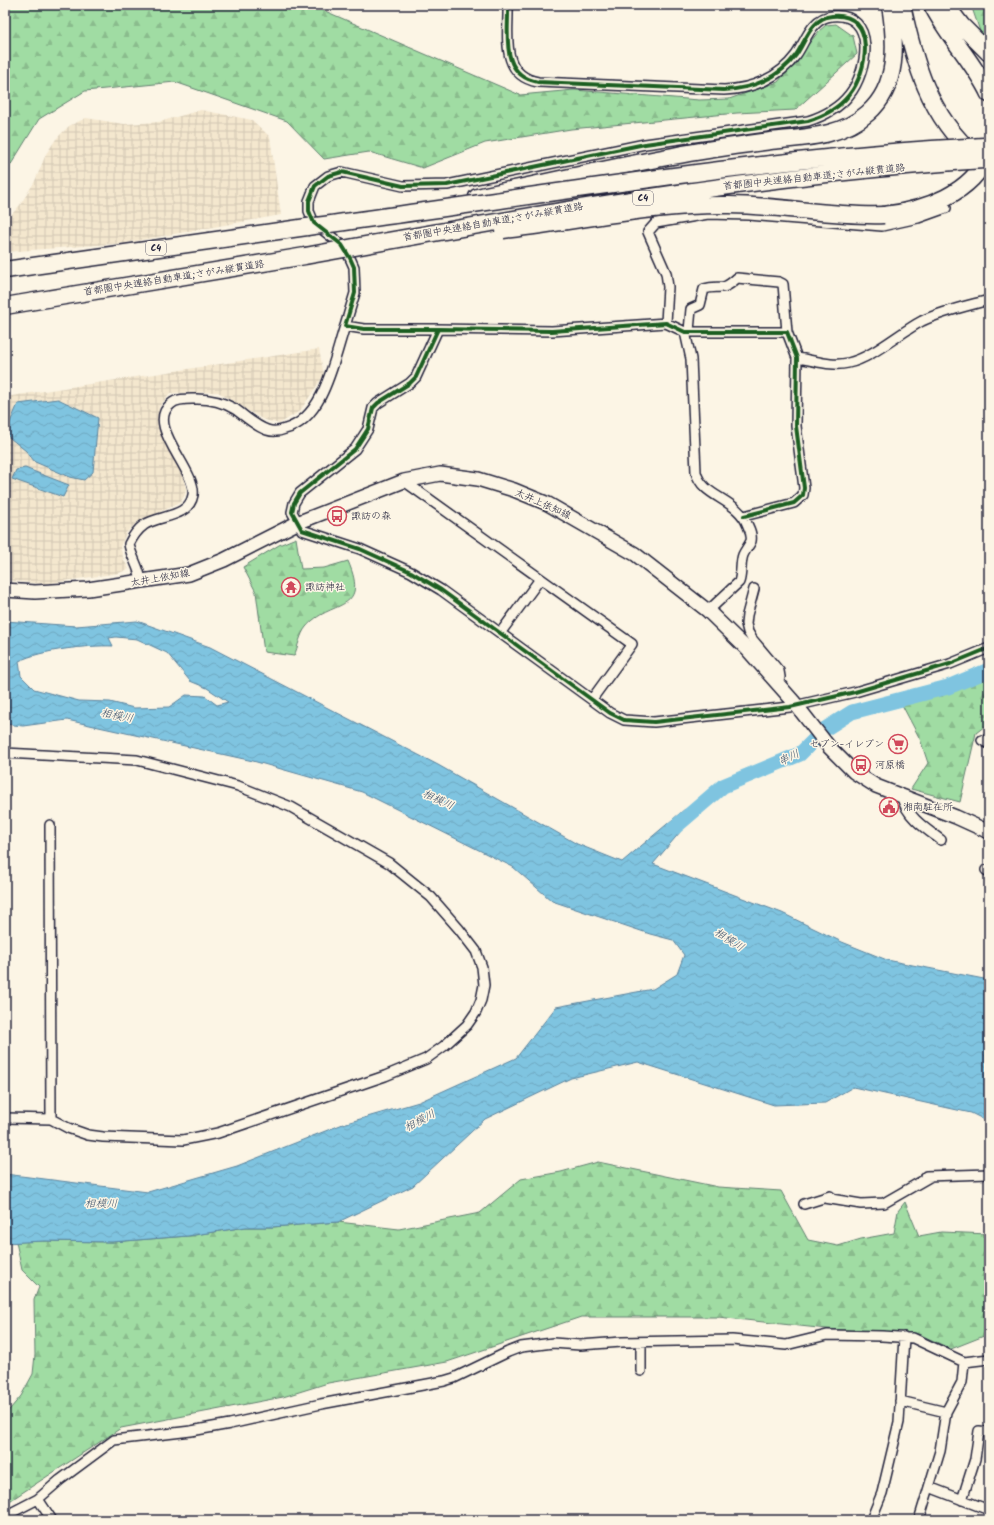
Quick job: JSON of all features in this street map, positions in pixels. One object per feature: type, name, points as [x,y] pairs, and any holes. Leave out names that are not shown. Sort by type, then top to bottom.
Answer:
[{"type":"highway","points":[[366,219],[690,153],[821,135],[849,126],[863,117],[875,105],[884,94],[890,78],[894,46],[890,5]]},
{"type":"highway","points":[[305,256],[359,254],[454,236],[680,207],[730,205],[857,215],[903,212],[928,206],[953,194],[975,175],[987,155],[964,145],[947,125],[933,104],[919,72],[902,5]]},
{"type":"highway","points":[[932,5],[944,26],[968,58],[989,94]]},
{"type":"highway","points":[[948,7],[966,30],[989,53]]},
{"type":"highway","name":"首都圏中央連絡自動車道;さがみ縦貫道路","points":[[5,270],[366,219],[729,170],[847,156],[987,155]]},
{"type":"highway","name":"首都圏中央連絡自動車道;さがみ縦貫道路","points":[[5,306],[305,256],[512,218],[712,188],[987,155]]},
{"type":"main road","name":"太井上依知線","points":[[5,590],[61,591],[141,582],[189,574],[206,568],[297,523],[404,481],[440,474],[478,479],[514,490],[548,504],[635,554],[708,611],[746,648],[778,683],[829,747],[854,772],[866,780],[902,797],[956,817],[989,832]]},
{"type":"street","points":[[141,582],[140,574],[131,556],[129,544],[135,533],[145,524],[174,515],[186,507],[193,496],[192,484],[165,431],[164,413],[171,403],[187,398],[211,400],[233,408],[268,431],[278,431],[291,428],[308,415],[318,403],[355,294],[354,267],[350,258],[342,245],[314,223],[309,211],[311,193],[321,180],[328,176],[342,172],[392,184],[419,187],[447,185],[646,144],[808,121],[828,113],[848,96],[858,81],[866,59],[865,42],[856,24],[842,17],[832,16],[816,24],[796,55],[784,68],[767,80],[743,88],[724,90],[538,82],[520,75],[510,61],[508,48],[508,5]]},
{"type":"street","points":[[666,324],[668,287],[666,273],[648,232],[656,223],[708,214],[749,215],[882,226],[918,218],[946,208]]},
{"type":"street","points":[[708,611],[739,582],[743,555],[751,541],[744,516],[723,498],[702,486],[698,480],[696,472],[691,359],[687,331],[691,309],[700,305],[704,289],[710,287],[728,287],[737,278],[779,282],[783,284],[787,332],[797,358],[796,426],[804,488],[803,495],[794,503],[744,516]]},
{"type":"street","points":[[797,358],[836,365],[849,363],[864,358],[924,320],[936,315],[989,300]]},
{"type":"street","points":[[345,326],[387,329],[552,332],[666,324],[687,331],[787,332]]},
{"type":"street","points":[[438,329],[416,377],[410,383],[378,403],[373,408],[368,429],[356,449],[300,493],[294,503],[292,512],[302,530],[360,549],[411,572],[441,590],[501,632],[610,713],[624,720],[654,722],[798,707],[950,664],[989,648]]},
{"type":"street","points":[[404,481],[632,644],[592,699]]},
{"type":"street","points":[[501,632],[540,579]]},
{"type":"street","points":[[754,589],[746,624],[752,639],[779,671],[780,677],[778,683]]},
{"type":"street","points":[[5,753],[137,760],[238,786],[291,807],[389,863],[431,897],[460,929],[476,950],[484,976],[483,992],[476,1012],[461,1030],[426,1059],[385,1076],[218,1133],[183,1140],[103,1137],[88,1135],[68,1128],[51,1119],[5,1118]]},
{"type":"street","points":[[902,797],[904,803],[914,818],[941,840]]},
{"type":"street","points":[[50,825],[51,1119]]},
{"type":"street","points":[[916,1177],[989,1174]]},
{"type":"street","points":[[825,1198],[861,1204],[884,1203],[931,1176]]},
{"type":"street","points":[[804,1204],[836,1195]]},
{"type":"street","points":[[5,1516],[38,1498],[114,1440],[206,1428],[444,1381],[454,1378],[521,1347],[552,1343],[580,1345],[622,1342],[732,1340],[786,1345],[827,1335],[913,1338],[964,1362],[989,1359]]},
{"type":"street","points":[[871,1520],[882,1493],[899,1422],[904,1337]]},
{"type":"street","points":[[641,1342],[641,1371]]},
{"type":"street","points":[[919,1520],[940,1451],[946,1412],[962,1382],[964,1362]]},
{"type":"street","points":[[900,1401],[946,1412]]},
{"type":"street","points":[[962,1500],[975,1459],[979,1431],[989,1432]]},
{"type":"street","points":[[929,1487],[989,1510]]},
{"type":"street","points":[[38,1498],[52,1520]]},
{"type":"shaded area","points":[[201,110],[252,120],[270,137],[281,215],[124,243],[5,252],[5,222],[20,205],[35,181],[46,154],[56,139],[69,126],[86,118],[124,124],[159,122]]},
{"type":"shaded area","points":[[319,349],[324,375],[300,411],[279,424],[262,419],[218,392],[170,393],[159,407],[158,427],[183,477],[186,489],[185,495],[180,503],[137,522],[126,533],[120,547],[124,560],[129,569],[119,573],[43,584],[5,580],[5,397]]},
{"type":"green space","points":[[5,5],[311,5],[520,95],[574,90],[699,100],[729,99],[778,82],[819,31],[826,25],[836,24],[853,36],[857,54],[795,110],[737,113],[571,129],[485,143],[423,168],[369,152],[324,159],[287,121],[175,82],[85,91],[39,119],[5,174]]},
{"type":"green space","points":[[971,5],[989,5],[989,48],[983,40]]},
{"type":"green space","points":[[296,538],[301,569],[324,568],[348,561],[354,578],[354,590],[351,598],[315,618],[306,627],[294,656],[264,652],[256,592],[243,567],[279,545]]},
{"type":"green space","points":[[989,663],[989,723],[976,733],[960,802],[911,789],[928,763],[920,739],[900,701],[981,669]]},
{"type":"green space","points":[[598,1162],[718,1187],[781,1191],[808,1240],[838,1246],[861,1239],[894,1233],[898,1211],[905,1202],[919,1236],[941,1232],[989,1234],[989,1334],[951,1349],[921,1335],[827,1329],[718,1317],[581,1317],[447,1362],[328,1383],[283,1397],[121,1428],[5,1504],[5,1415],[21,1396],[33,1374],[35,1355],[34,1300],[39,1287],[22,1270],[16,1242],[112,1242],[188,1236],[246,1227],[272,1227],[338,1222],[399,1229],[480,1213],[521,1179],[561,1172]]},
{"type":"water","points":[[58,399],[98,418],[93,472],[84,480],[70,477],[35,462],[26,451],[5,434],[18,404]]},
{"type":"water","points":[[25,468],[69,485],[63,497],[12,479],[16,470]]},
{"type":"water","name":"相模川","points":[[5,621],[76,626],[137,621],[210,647],[438,765],[577,844],[622,862],[685,809],[692,818],[653,864],[782,913],[842,942],[887,960],[989,980],[989,1122],[971,1113],[853,1087],[825,1103],[774,1105],[638,1062],[571,1078],[485,1119],[413,1186],[338,1222],[272,1227],[246,1227],[188,1236],[112,1242],[44,1241],[5,1243],[5,1174],[148,1192],[237,1166],[343,1124],[419,1102],[516,1058],[556,1007],[653,989],[677,974],[684,955],[673,940],[650,934],[552,901],[513,867],[362,792],[253,761],[67,720],[23,726],[5,724]],"holes":[[[116,637],[137,639],[167,653],[190,681],[207,688],[228,702],[217,705],[205,696],[186,695],[169,707],[134,708],[110,702],[79,701],[34,689],[21,676],[19,661],[28,657],[65,649],[91,646],[113,646],[109,638]]]},
{"type":"waterway","name":"串川","points":[[674,828],[723,786],[800,754],[825,729],[852,712],[948,687],[989,670]]},
{"type":"cycle path","points":[[438,329],[364,329],[345,326],[355,293],[354,267],[342,245],[314,223],[309,211],[309,201],[315,186],[328,176],[342,172],[403,186],[447,185],[645,144],[808,121],[820,117],[845,100],[856,85],[864,59],[865,45],[863,33],[857,23],[847,17],[832,16],[819,21],[814,26],[796,55],[782,70],[755,85],[724,90],[538,82],[526,78],[517,71],[512,62],[508,40],[508,5]]},
{"type":"cycle path","points":[[744,516],[794,503],[803,495],[804,488],[796,426],[797,358],[787,332],[685,332],[666,323],[552,331],[438,329],[416,377],[410,383],[378,403],[373,408],[368,429],[355,449],[300,493],[294,503],[292,512],[302,530],[360,549],[411,572],[441,590],[610,713],[624,720],[654,722],[790,707],[855,692],[950,664],[989,648]]},
{"type":"place","name":"諏訪の森","points":[[337,516]]},
{"type":"place","name":"諏訪神社","points":[[291,587]]},
{"type":"place","name":"セブン-イレブン","points":[[898,744]]},
{"type":"place","name":"河原橋","points":[[861,765]]},
{"type":"place","name":"湘南駐在所","points":[[889,807]]}]
